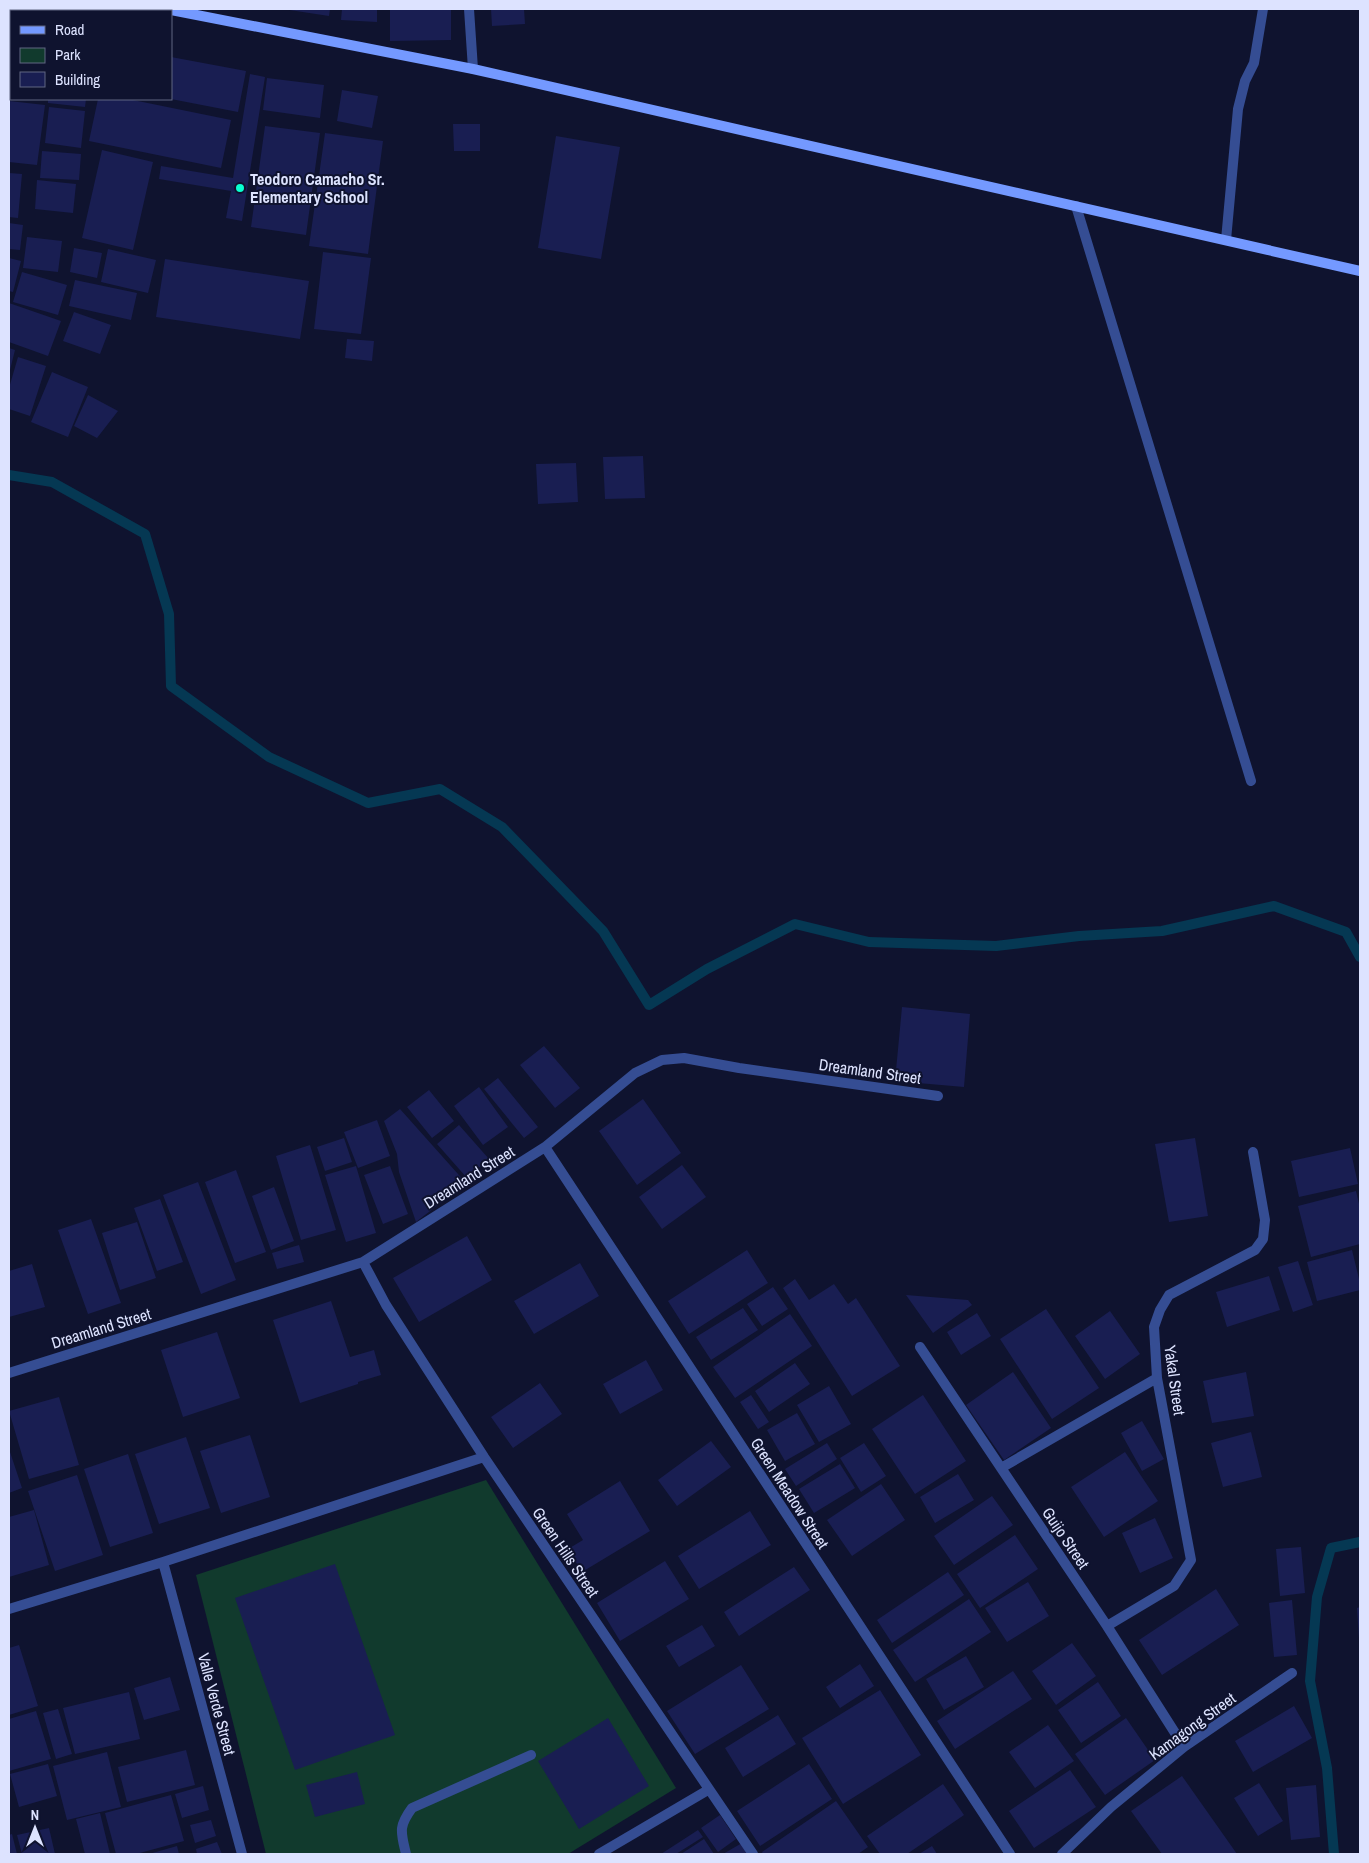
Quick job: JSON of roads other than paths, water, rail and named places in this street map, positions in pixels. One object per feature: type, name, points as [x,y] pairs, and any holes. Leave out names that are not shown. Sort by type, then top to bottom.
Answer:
[{"type":"street","points":[[469,9],[473,69]]},
{"type":"street","points":[[1226,240],[1238,110],[1244,81],[1254,63],[1263,9]]},
{"type":"street","points":[[172,10],[473,69],[1360,271]]},
{"type":"street","points":[[1076,206],[1251,781]]},
{"type":"street","name":"Dreamland Street","points":[[9,1373],[363,1262],[545,1147],[635,1073],[662,1060],[684,1058],[739,1068],[938,1096]]},
{"type":"street","name":"Green Meadow Street","points":[[545,1147],[1010,1854]]},
{"type":"street","name":"Yakal Street","points":[[1107,1626],[1174,1586],[1191,1560],[1157,1378],[1154,1327],[1160,1310],[1169,1295],[1255,1250],[1263,1239],[1265,1220],[1253,1152]]},
{"type":"street","name":"Green Hills Street","points":[[363,1262],[386,1305],[484,1457],[753,1854]]},
{"type":"street","name":"Guijo Street","points":[[920,1347],[1107,1626],[1184,1747]]},
{"type":"street","points":[[1001,1468],[1157,1378]]},
{"type":"street","points":[[9,1609],[163,1562],[484,1457]]},
{"type":"street","name":"Valle Verde Street","points":[[163,1562],[242,1854]]},
{"type":"street","name":"Kamagong Street","points":[[1062,1854],[1111,1807],[1184,1747],[1292,1673]]},
{"type":"street","points":[[406,1854],[402,1835],[402,1820],[412,1808],[530,1756]]},
{"type":"street","points":[[599,1854],[708,1790]]},
{"type":"waterway","points":[[9,475],[52,482],[145,534],[169,614],[171,686],[269,757],[368,803],[440,789],[502,827],[603,931],[649,1005],[707,969],[795,924],[869,942],[996,946],[1079,936],[1162,931],[1274,906],[1346,932],[1360,957]]},
{"type":"waterway","points":[[1334,1854],[1327,1768],[1310,1681],[1317,1597],[1331,1548],[1360,1542]]},
{"type":"place","name":"Teodoro Camacho Sr. Elementary School","points":[[240,188]]}]
